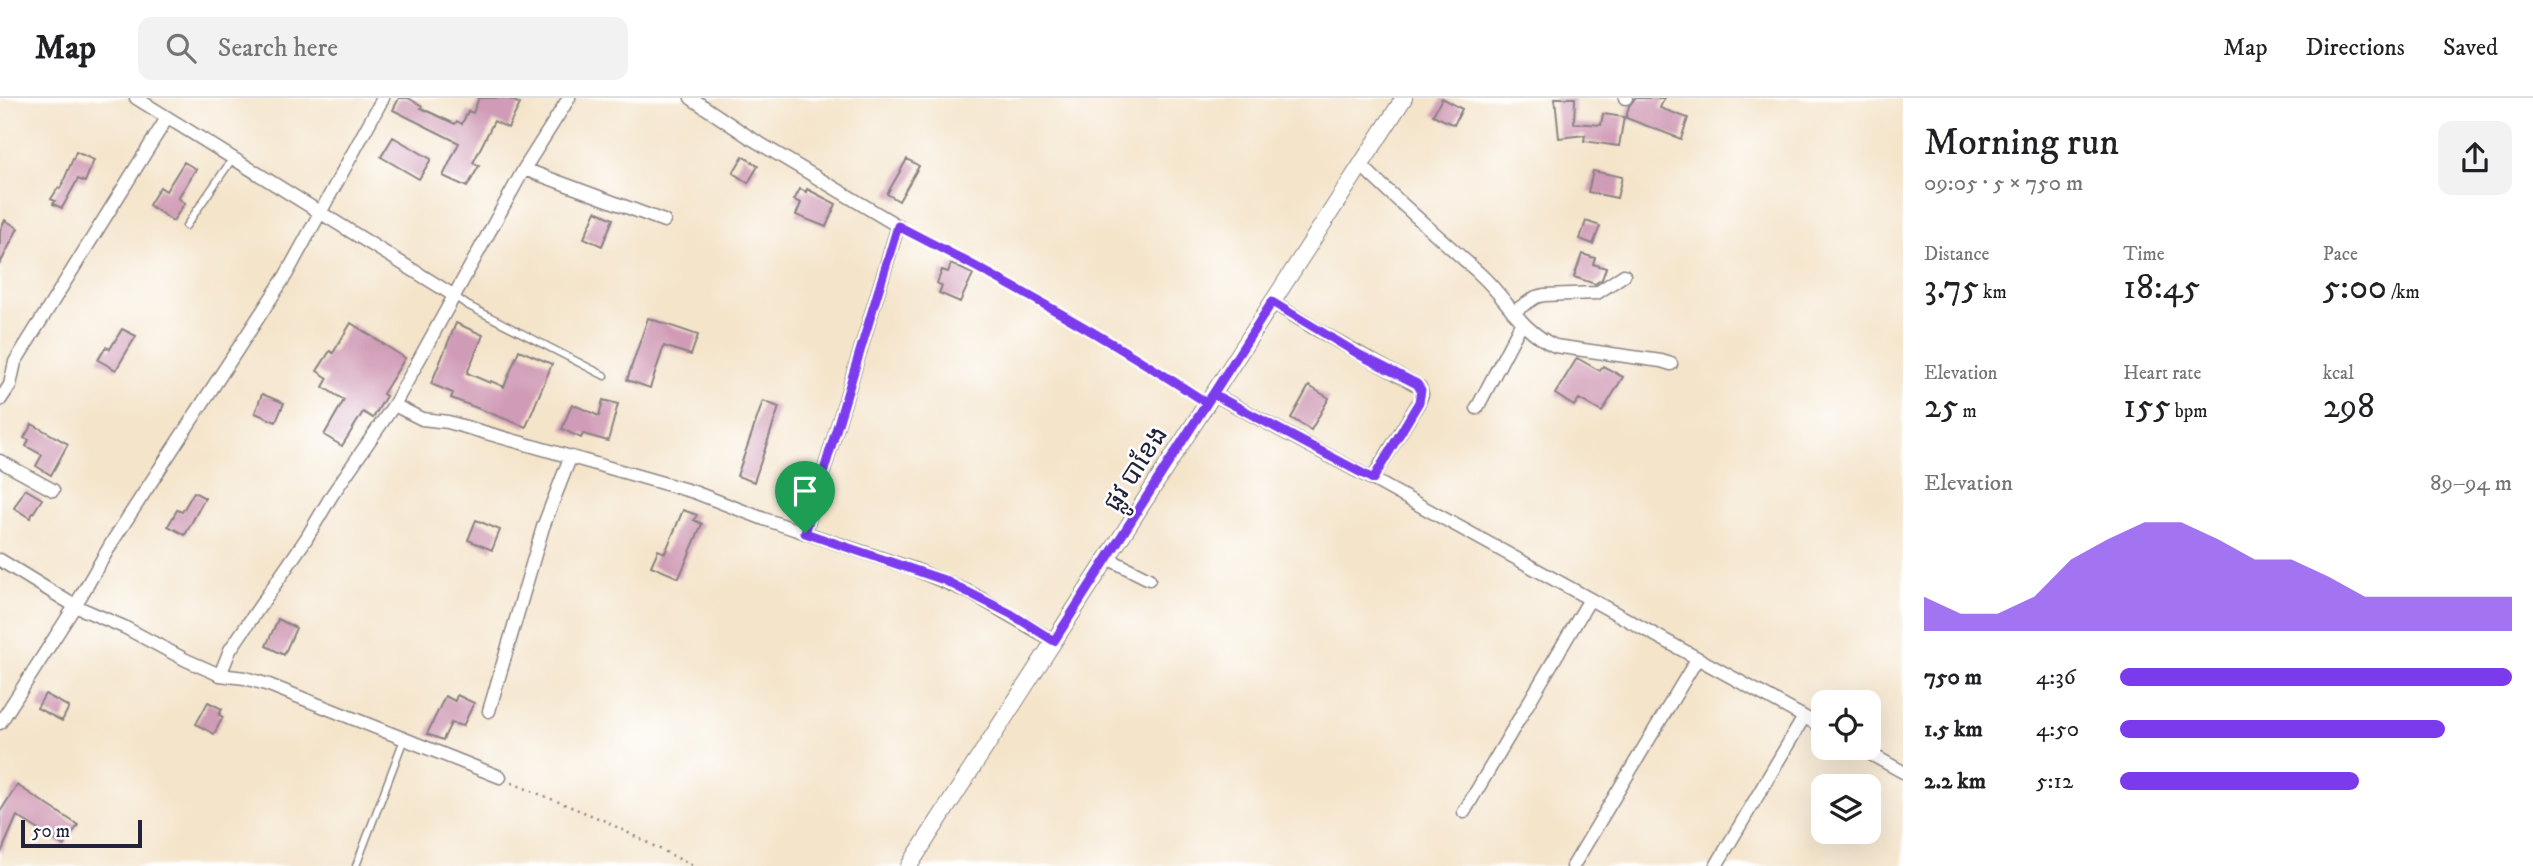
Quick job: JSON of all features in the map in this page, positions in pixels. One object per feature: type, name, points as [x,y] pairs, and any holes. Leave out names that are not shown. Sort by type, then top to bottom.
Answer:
[{"type":"street","points":[[136,98],[453,295]]},
{"type":"street","points":[[0,723],[75,606],[114,539],[286,275],[383,98]]},
{"type":"street","points":[[220,676],[230,650],[394,405],[524,169],[569,98]]},
{"type":"street","points":[[691,98],[749,138],[898,226],[805,533]]},
{"type":"street","name":"ផ្លូវ បាខែង","points":[[909,866],[1404,98]]},
{"type":"street","points":[[0,400],[10,385],[15,362],[167,118]]},
{"type":"street","points":[[1361,165],[1403,207],[1481,275],[1521,324],[1555,346],[1671,364]]},
{"type":"street","points":[[524,169],[664,221]]},
{"type":"street","points":[[1513,312],[1535,297],[1597,293],[1624,275]]},
{"type":"street","points":[[1272,302],[1420,387],[1422,394],[1419,402],[1373,479]]},
{"type":"street","points":[[1477,408],[1521,324]]},
{"type":"street","points":[[1210,398],[1373,479],[1811,722]]},
{"type":"street","points":[[394,405],[422,419],[449,422],[694,492],[944,580],[1011,614],[1054,641]]},
{"type":"street","points":[[489,711],[543,527],[570,458]]},
{"type":"street","points":[[0,461],[53,490]]},
{"type":"street","points":[[1107,558],[1149,579]]},
{"type":"street","points":[[0,560],[75,606],[124,627],[220,676],[257,681],[499,777]]},
{"type":"street","points":[[1464,812],[1591,600]]},
{"type":"street","points":[[1573,866],[1697,659]]},
{"type":"street","points":[[1716,866],[1804,718]]},
{"type":"street","points":[[1881,760],[1903,772]]},
{"type":"lane","points":[[186,226],[233,158]]},
{"type":"lane","points":[[453,295],[467,305],[605,376]]},
{"type":"lane","points":[[356,866],[404,739]]},
{"type":"path","points":[[898,226],[986,272],[1210,398]]},
{"type":"path","points":[[499,777],[603,820],[693,866]]},
{"type":"building","points":[[399,98],[408,98],[422,106],[421,108],[455,124],[457,121],[462,124],[468,111],[473,113],[479,98],[508,98],[520,104],[508,128],[494,121],[473,163],[479,166],[467,187],[443,176],[459,143],[393,110]]},
{"type":"building","points":[[1442,98],[1462,109],[1454,125],[1433,115]]},
{"type":"building","points":[[1555,98],[1575,98],[1574,123],[1601,125],[1603,114],[1624,117],[1619,146],[1584,141],[1585,135],[1559,138]]},
{"type":"building","points":[[1635,98],[1664,98],[1660,108],[1688,118],[1681,139],[1626,118],[1629,106]]},
{"type":"building","points":[[393,137],[431,159],[419,179],[381,157]]},
{"type":"building","points":[[76,152],[94,160],[85,182],[78,179],[62,208],[53,204],[55,201],[51,199],[58,188],[60,189]]},
{"type":"building","points":[[743,156],[758,166],[748,183],[733,173]]},
{"type":"building","points":[[907,159],[919,166],[899,201],[887,194]]},
{"type":"building","points":[[184,162],[196,169],[178,198],[185,203],[173,221],[149,205],[160,187],[166,191]]},
{"type":"building","points":[[1593,171],[1622,177],[1617,198],[1588,192]]},
{"type":"building","points":[[800,189],[806,192],[807,189],[836,204],[826,227],[796,215],[801,203],[794,200]]},
{"type":"building","points":[[596,211],[613,219],[602,246],[584,238]]},
{"type":"building","points":[[5,220],[18,228],[0,264],[0,230]]},
{"type":"building","points":[[1586,221],[1600,226],[1593,244],[1580,239]]},
{"type":"building","points":[[1582,254],[1595,258],[1593,264],[1606,268],[1602,279],[1595,284],[1574,277]]},
{"type":"building","points":[[951,264],[973,274],[960,302],[939,293],[942,286],[937,283],[942,270],[948,272]]},
{"type":"building","points":[[648,318],[698,335],[691,355],[664,346],[650,388],[627,380]]},
{"type":"building","points":[[351,323],[405,358],[383,394],[386,396],[373,418],[363,412],[342,446],[324,435],[344,400],[323,387],[328,378],[317,371],[330,351],[333,353]]},
{"type":"building","points":[[456,323],[483,335],[467,373],[490,383],[491,381],[504,387],[519,350],[552,364],[526,427],[451,398],[453,393],[431,384]]},
{"type":"building","points":[[122,329],[136,336],[116,370],[98,360],[106,347],[110,349]]},
{"type":"building","points":[[1577,358],[1600,371],[1603,366],[1623,377],[1602,412],[1579,399],[1574,406],[1555,394]]},
{"type":"building","points":[[1309,386],[1329,398],[1311,430],[1291,418]]},
{"type":"building","points":[[262,394],[284,403],[276,422],[255,413]]},
{"type":"building","points":[[603,400],[618,404],[608,441],[583,434],[581,438],[562,429],[572,404],[599,416]]},
{"type":"building","points":[[763,401],[779,407],[754,482],[737,476]]},
{"type":"building","points":[[32,424],[68,444],[51,475],[36,466],[42,455],[26,446],[29,440],[24,438]]},
{"type":"building","points":[[25,489],[42,499],[30,518],[14,508]]},
{"type":"building","points":[[194,492],[205,498],[185,535],[168,526],[177,510],[182,512]]},
{"type":"building","points":[[683,510],[697,515],[694,520],[702,524],[679,578],[651,566],[658,550],[665,553]]},
{"type":"building","points":[[476,520],[500,530],[492,550],[468,540]]},
{"type":"building","points":[[278,619],[296,628],[284,655],[266,646]]},
{"type":"building","points":[[45,694],[69,707],[62,721],[37,708]]},
{"type":"building","points":[[457,695],[474,703],[463,726],[451,723],[443,740],[427,734],[445,696],[455,701]]},
{"type":"building","points":[[208,702],[222,709],[219,715],[223,717],[214,734],[196,724]]},
{"type":"building","points":[[17,785],[78,825],[64,846],[17,816],[0,855],[0,812]]},
{"type":"route","points":[[898,226],[958,256],[1094,333],[1207,403],[1272,302],[1360,355],[1417,384],[1421,390],[1422,398],[1373,479],[1213,394],[1054,641],[1011,614],[944,580],[805,533],[898,226]]}]
